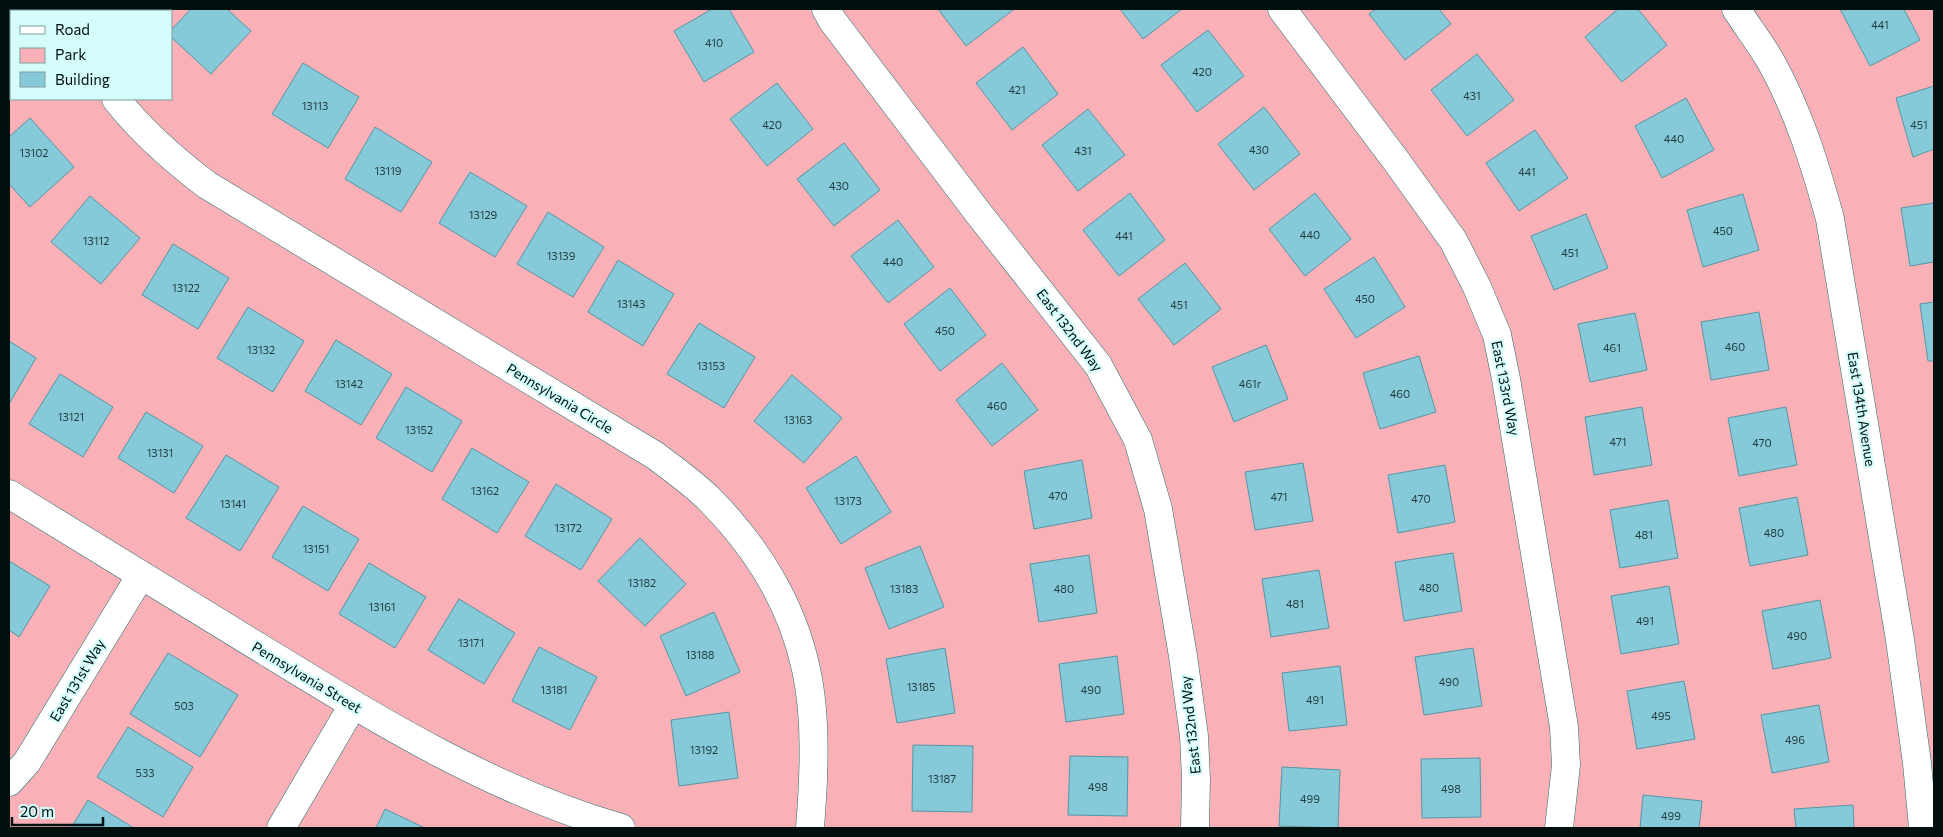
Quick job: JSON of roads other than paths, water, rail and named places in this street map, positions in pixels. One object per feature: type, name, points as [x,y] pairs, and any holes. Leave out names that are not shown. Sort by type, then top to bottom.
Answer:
[{"type":"street","name":"East 132nd Way","points":[[826,9],[832,20],[979,214],[1098,365],[1138,440],[1158,509],[1183,656],[1194,736],[1196,778],[1195,828]]},
{"type":"street","name":"East 133rd Way","points":[[1282,9],[1453,240],[1477,287],[1496,335],[1506,379],[1564,727],[1566,764],[1559,828]]},
{"type":"street","name":"East 134th Avenue","points":[[1736,9],[1770,61],[1801,127],[1817,172],[1830,219],[1900,640],[1917,763],[1923,828]]},
{"type":"street","name":"Pennsylvania Circle","points":[[117,100],[124,110],[175,161],[207,185],[656,456],[709,499],[747,543],[763,565],[777,589],[800,643],[807,671],[813,727],[810,828]]},
{"type":"street","name":"Pennsylvania Street","points":[[9,494],[353,705],[417,742],[504,783],[590,819],[621,828]]},
{"type":"street","name":"East 131st Way","points":[[9,782],[27,762],[141,575]]},
{"type":"street","points":[[281,828],[353,705]]}]
